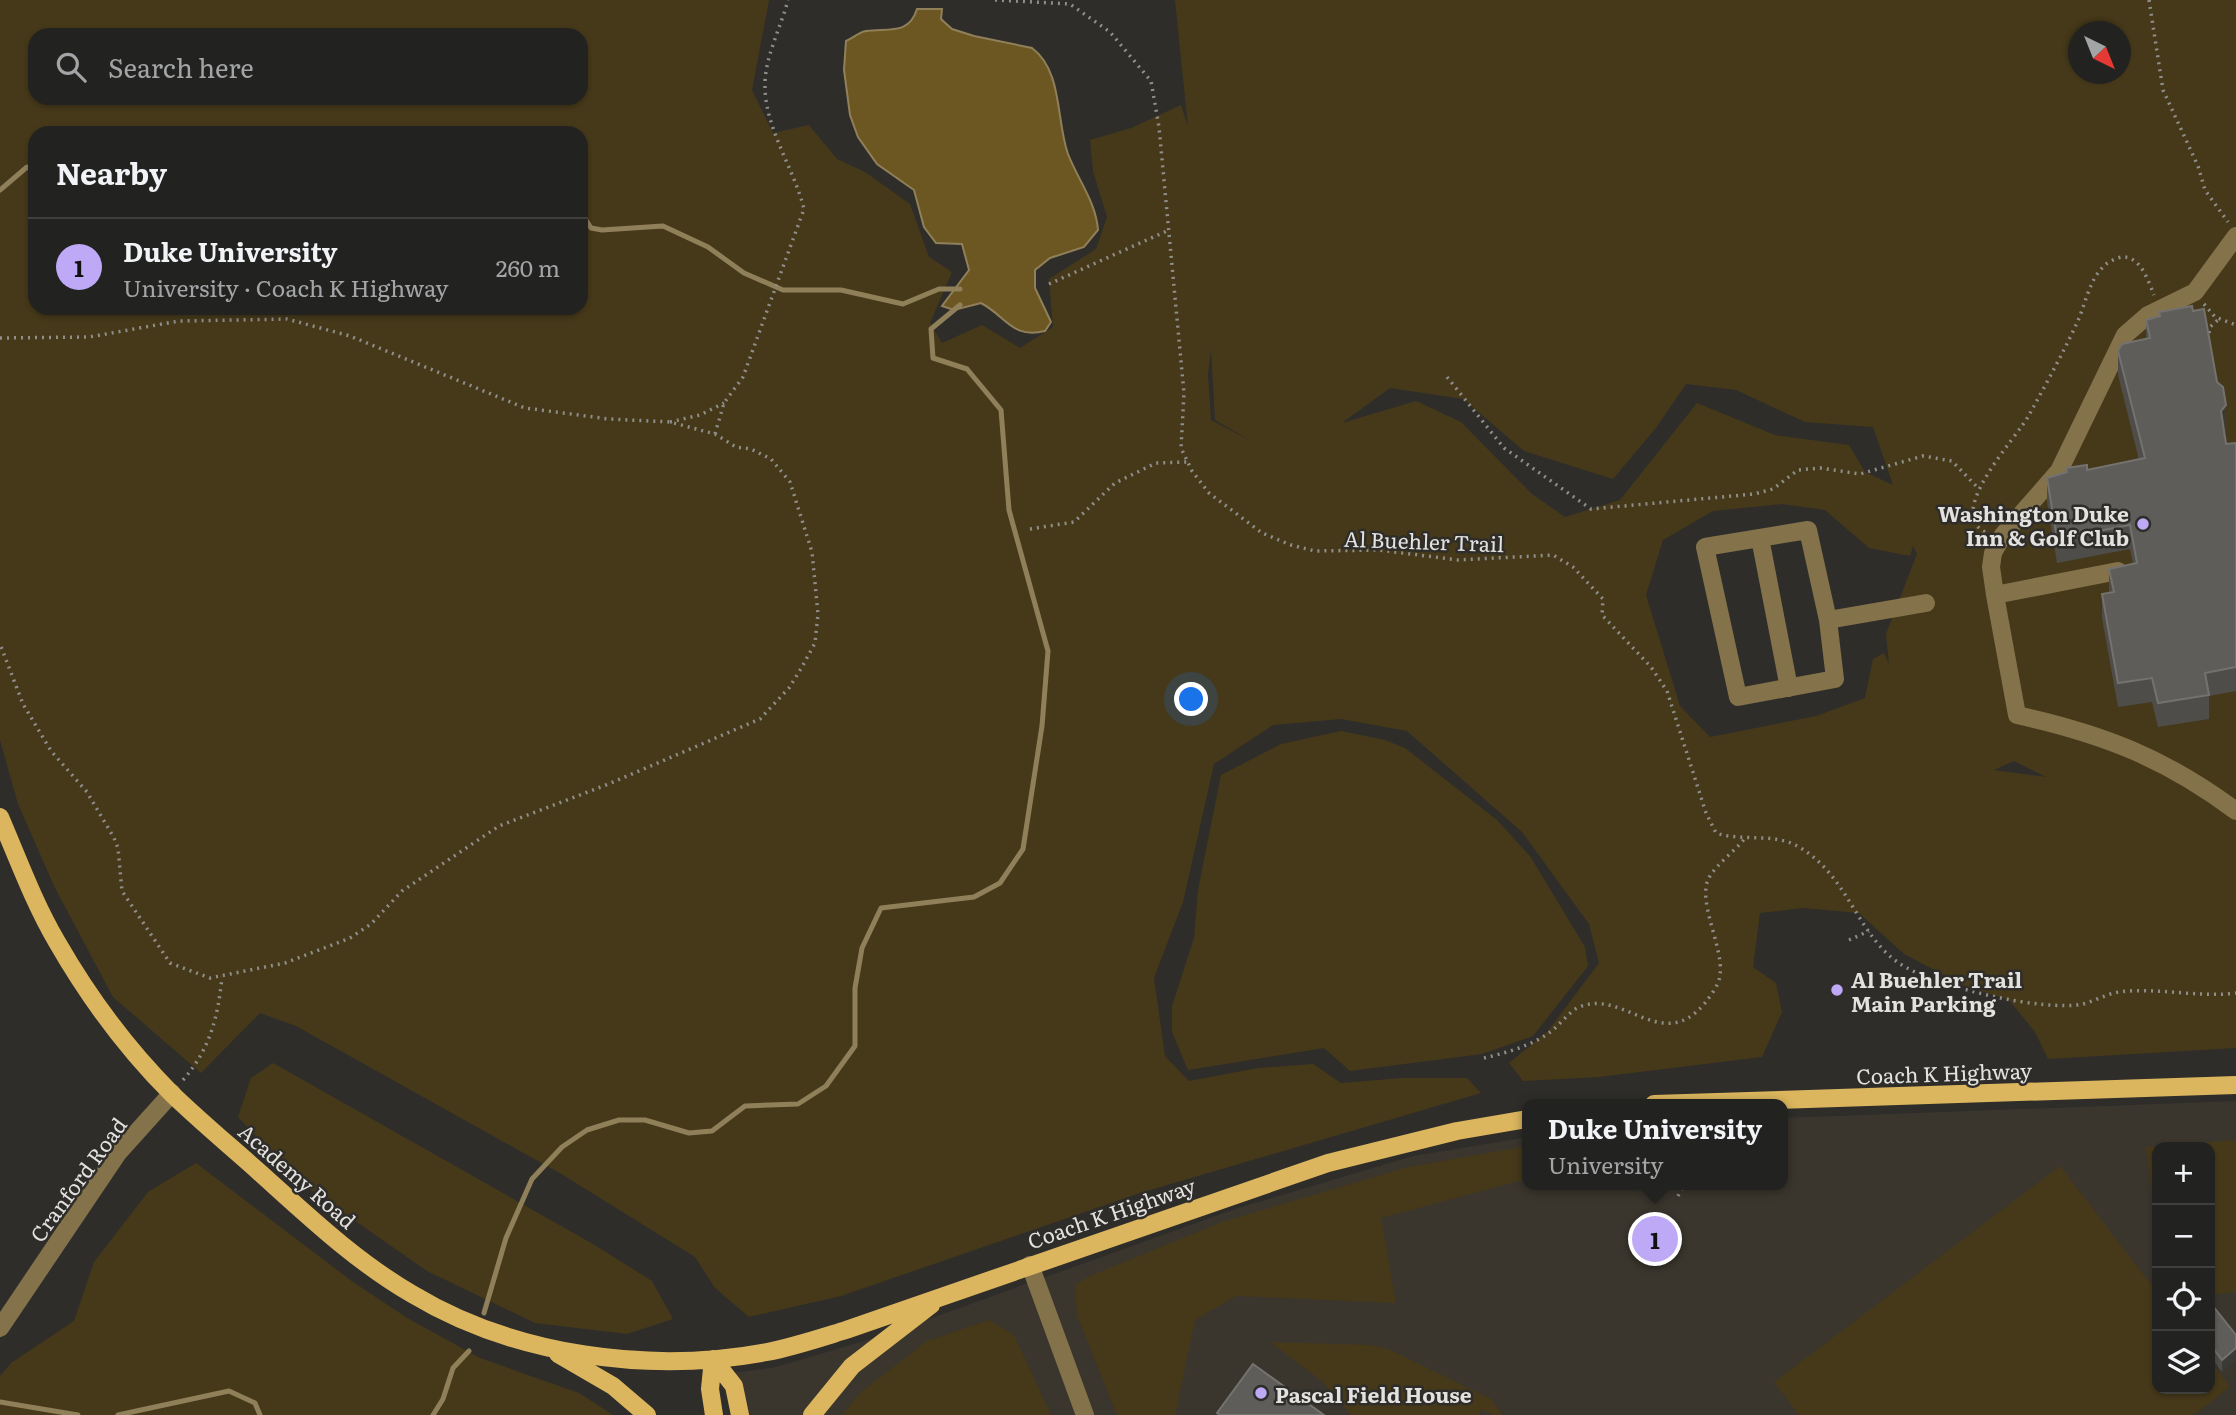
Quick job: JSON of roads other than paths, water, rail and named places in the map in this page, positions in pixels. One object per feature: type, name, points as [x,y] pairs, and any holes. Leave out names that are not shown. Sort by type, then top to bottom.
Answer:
[{"type":"main road","name":"Academy Road","points":[[0,817],[41,913],[71,965],[118,1031],[172,1093],[310,1218],[379,1272],[413,1295],[478,1326],[546,1347],[626,1358],[675,1361],[713,1359]]},
{"type":"main road","name":"Coach K Highway","points":[[1788,1100],[2236,1085]]},
{"type":"main road","name":"Coach K Highway","points":[[713,1359],[769,1352],[794,1345],[1328,1163],[1457,1131],[1522,1120]]},
{"type":"main road","points":[[812,1415],[852,1366],[945,1294]]},
{"type":"main road","points":[[546,1347],[612,1386],[647,1415]]},
{"type":"main road","points":[[713,1359],[710,1389],[714,1415]]},
{"type":"main road","points":[[713,1359],[734,1386],[740,1415]]},
{"type":"street","points":[[2233,230],[2198,288],[2180,302],[2135,323],[2125,335],[2059,471],[1999,540],[1991,567],[2017,715],[2079,729],[2158,760],[2236,811]]},
{"type":"street","points":[[1808,530],[1828,620],[1835,679],[1738,697],[1705,547],[1808,530]]},
{"type":"street","points":[[1760,538],[1788,688]]},
{"type":"street","points":[[1995,596],[2118,571]]},
{"type":"street","points":[[1828,620],[1926,603]]},
{"type":"street","name":"Cranford Road","points":[[0,1328],[118,1153],[172,1093]]},
{"type":"street","points":[[1030,1265],[1085,1415]]},
{"type":"waterway","points":[[0,190],[28,167]]},
{"type":"waterway","points":[[588,223],[591,228],[602,230],[663,226],[708,247],[744,273],[783,290],[841,290],[903,304],[939,289],[960,289]]},
{"type":"waterway","points":[[484,1313],[506,1238],[532,1179],[562,1147],[587,1130],[619,1120],[645,1120],[689,1133],[712,1131],[745,1106],[798,1104],[826,1086],[855,1046],[855,988],[862,948],[881,908],[974,897],[1000,883],[1023,849],[1042,726],[1048,651],[1009,510],[1001,410],[967,369],[933,358],[931,329],[960,305]]},
{"type":"waterway","points":[[433,1415],[443,1399],[453,1368],[469,1351]]},
{"type":"waterway","points":[[118,1415],[229,1391],[255,1403],[260,1415]]},
{"type":"waterway","points":[[0,1402],[78,1415]]},
{"type":"place","name":"Washington Duke Inn & Golf Club","points":[[2143,524]]},
{"type":"place","name":"Al Buehler Trail Main Parking","points":[[1837,990]]},
{"type":"place","name":"Duke University","points":[[1655,1239]]},
{"type":"place","name":"Pascal Field House","points":[[1261,1393]]}]
